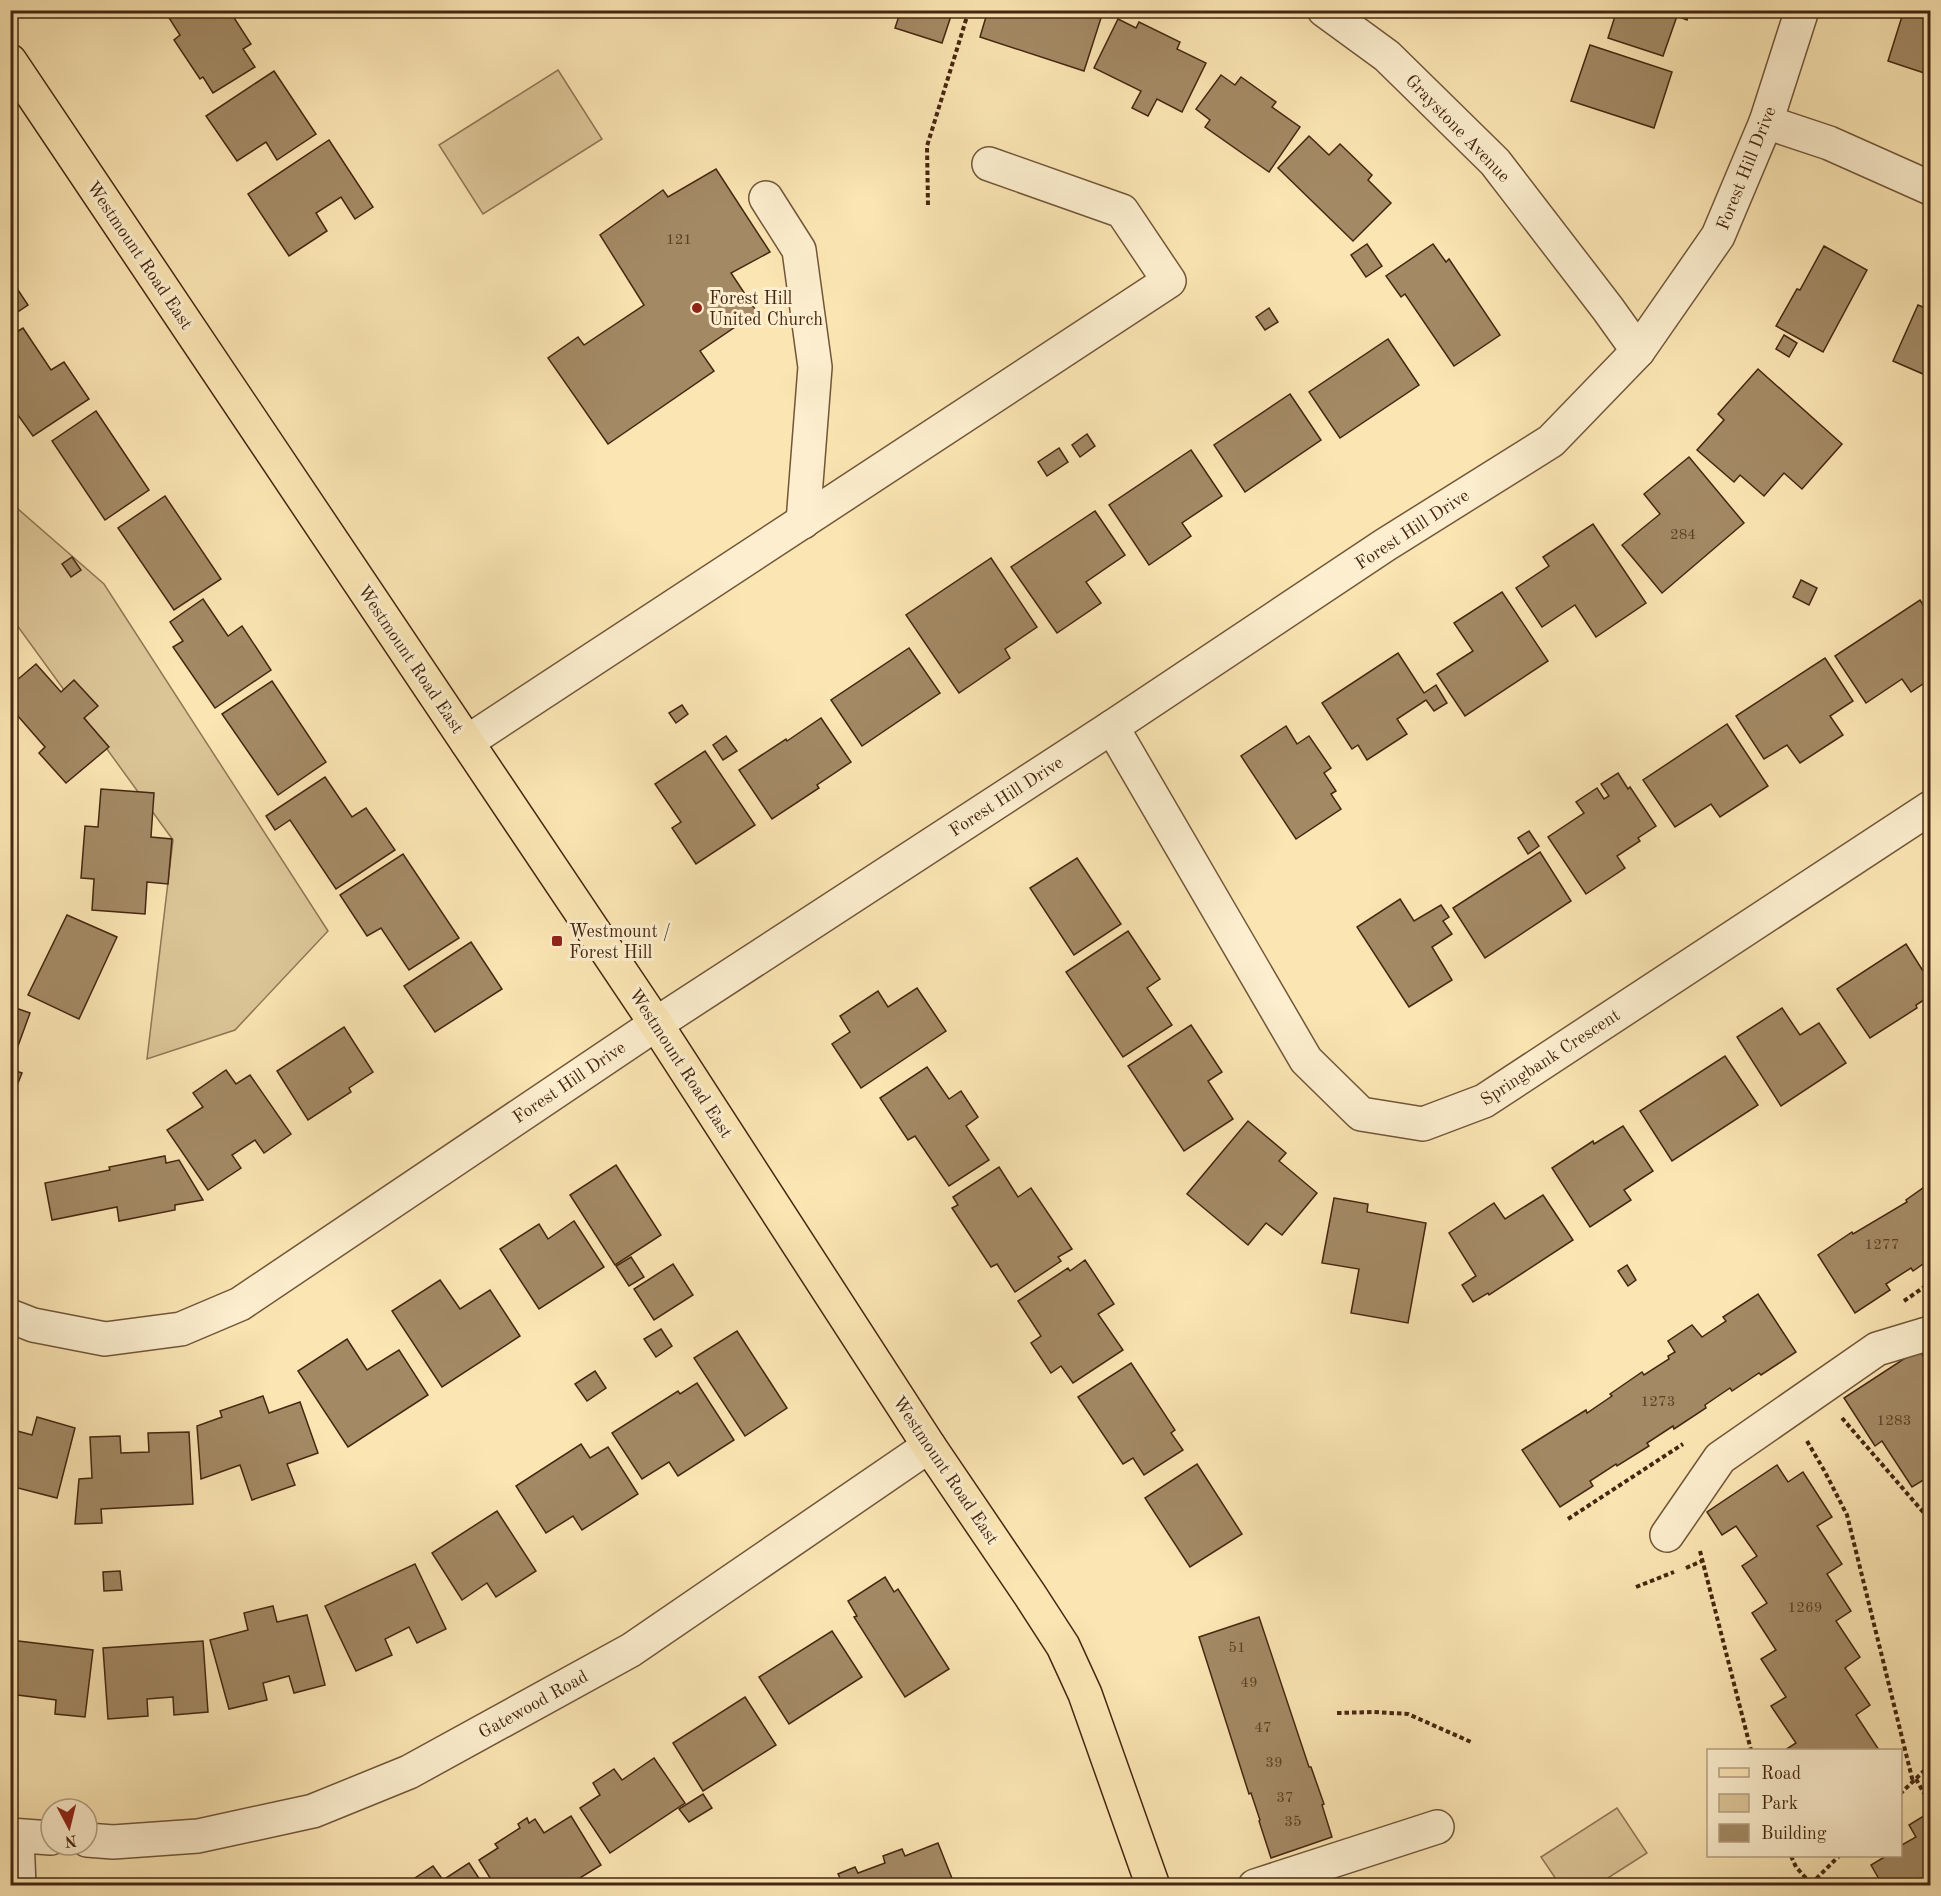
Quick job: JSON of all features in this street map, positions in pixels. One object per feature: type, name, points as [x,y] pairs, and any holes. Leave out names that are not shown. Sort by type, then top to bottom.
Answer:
[{"type":"main road","name":"Westmount Road East","points":[[10,61],[656,1024],[929,1446],[1063,1646],[1085,1694],[1153,1886]]},
{"type":"street","name":"Graystone Avenue","points":[[1324,10],[1387,56],[1495,162],[1638,351]]},
{"type":"street","name":"Forest Hill Drive","points":[[10,1316],[33,1325],[105,1339],[181,1329],[240,1304],[656,1024],[1112,727],[1385,545],[1551,441],[1638,351],[1718,236],[1766,122],[1802,10]]},
{"type":"street","points":[[1766,122],[1829,143],[1930,188]]},
{"type":"street","points":[[467,742],[1169,281],[1122,210],[989,164]]},
{"type":"street","points":[[766,198],[799,250],[815,367],[803,522]]},
{"type":"street","name":"Springbank Crescent","points":[[1112,727],[1306,1060],[1361,1114],[1423,1124],[1484,1101],[1930,808]]},
{"type":"street","points":[[1682,1539],[1720,1458],[1877,1349],[1930,1333]]},
{"type":"street","name":"Gatewood Road","points":[[99,1841],[198,1836],[313,1810],[409,1772],[631,1650],[929,1446]]},
{"type":"street","points":[[1255,1886],[1437,1827]]},
{"type":"street","points":[[19,1886],[14,1836],[39,1837]]},
{"type":"path","points":[[928,205],[927,146],[969,10]]},
{"type":"path","points":[[1818,1390],[1930,1520]]},
{"type":"path","points":[[1788,1411],[1826,1472],[1847,1515],[1914,1781],[1930,1804]]},
{"type":"path","points":[[1682,1539],[1702,1561],[1751,1749]]},
{"type":"path","points":[[1636,1587],[1702,1561]]},
{"type":"path","points":[[1337,1713],[1408,1714],[1470,1742]]},
{"type":"path","points":[[1902,1792],[1930,1765]]},
{"type":"path","points":[[1791,1857],[1796,1867],[1812,1885],[1838,1857]]},
{"type":"green space","points":[[558,70],[602,139],[483,214],[439,145]]},
{"type":"green space","points":[[10,502],[104,584],[328,931],[235,1030],[147,1059],[173,840],[11,617]]},
{"type":"green space","points":[[1617,1808],[1647,1853],[1597,1885],[1560,1885],[1541,1857]]},
{"type":"building","points":[[164,10],[229,10],[251,44],[243,49],[255,67],[213,93],[203,77],[200,79],[174,40],[180,35]]},
{"type":"building","points":[[901,10],[953,10],[942,43],[895,28]]},
{"type":"building","points":[[988,10],[1077,10],[1101,18],[1084,71],[980,37]]},
{"type":"building","points":[[1617,10],[1690,10],[1687,20],[1677,16],[1663,56],[1608,38]]},
{"type":"building","points":[[1904,10],[1930,10],[1930,75],[1888,61]]},
{"type":"building","points":[[1118,19],[1136,28],[1139,22],[1180,42],[1177,49],[1206,63],[1182,112],[1157,99],[1148,116],[1132,108],[1141,91],[1094,68]]},
{"type":"building","points":[[1590,45],[1672,72],[1654,128],[1571,101]]},
{"type":"building","points":[[274,71],[316,134],[277,160],[266,142],[237,161],[206,116]]},
{"type":"building","points":[[1221,75],[1235,85],[1241,77],[1276,102],[1272,107],[1300,127],[1269,172],[1205,127],[1210,120],[1196,109]]},
{"type":"building","points":[[1309,136],[1329,155],[1340,144],[1372,175],[1368,180],[1391,203],[1353,241],[1278,168]]},
{"type":"building","points":[[329,140],[373,207],[355,219],[341,197],[316,213],[327,231],[289,256],[248,194]]},
{"type":"building","name":"Forest Hill United Church","points":[[716,169],[770,252],[731,273],[757,312],[700,351],[714,371],[608,444],[548,358],[578,337],[584,345],[644,305],[600,235],[663,190],[668,197]]},
{"type":"building","points":[[1367,244],[1382,266],[1366,277],[1351,255]]},
{"type":"building","points":[[1433,244],[1446,262],[1449,259],[1500,335],[1454,366],[1405,294],[1401,297],[1386,276]]},
{"type":"building","points":[[1824,246],[1867,270],[1823,352],[1776,326],[1797,289],[1800,290]]},
{"type":"building","points":[[10,278],[28,305],[10,317]]},
{"type":"building","points":[[1918,305],[1930,310],[1930,377],[1893,361]]},
{"type":"building","points":[[1269,308],[1278,322],[1265,330],[1256,317]]},
{"type":"building","points":[[23,328],[51,370],[64,362],[89,399],[33,436],[10,404],[10,336]]},
{"type":"building","points":[[1784,335],[1797,343],[1789,357],[1776,349]]},
{"type":"building","points":[[1388,339],[1419,385],[1340,438],[1309,392]]},
{"type":"building","points":[[1758,369],[1842,444],[1802,489],[1784,473],[1764,496],[1740,475],[1734,482],[1697,450],[1724,420],[1718,414]]},
{"type":"building","points":[[1290,394],[1321,440],[1245,492],[1214,445]]},
{"type":"building","points":[[96,411],[149,490],[105,520],[52,441]]},
{"type":"building","points":[[1087,434],[1095,446],[1080,457],[1072,445]]},
{"type":"building","points":[[1059,448],[1068,462],[1047,476],[1038,462]]},
{"type":"building","points":[[1191,450],[1222,496],[1182,523],[1191,536],[1149,565],[1109,505]]},
{"type":"building","points":[[1689,457],[1744,523],[1662,593],[1622,545],[1660,514],[1644,494]]},
{"type":"building","points":[[165,496],[221,579],[174,610],[118,528]]},
{"type":"building","points":[[1095,511],[1125,555],[1086,582],[1101,603],[1057,633],[1011,567]]},
{"type":"building","points":[[1593,524],[1646,603],[1596,637],[1575,605],[1542,627],[1516,588],[1549,566],[1543,557]]},
{"type":"building","points":[[72,557],[81,570],[71,577],[62,564]]},
{"type":"building","points":[[991,558],[1037,627],[1005,649],[1010,658],[959,693],[906,615]]},
{"type":"building","points":[[1801,580],[1817,588],[1809,605],[1793,597]]},
{"type":"building","points":[[1502,592],[1548,661],[1465,716],[1437,674],[1473,651],[1454,623]]},
{"type":"building","points":[[203,599],[228,636],[242,626],[271,670],[215,708],[173,647],[183,641],[170,622]]},
{"type":"building","points":[[1920,600],[1930,616],[1930,679],[1911,692],[1902,679],[1866,703],[1835,656]]},
{"type":"building","points":[[909,648],[940,693],[862,746],[831,700]]},
{"type":"building","points":[[1398,653],[1424,693],[1436,685],[1447,703],[1434,711],[1426,700],[1397,719],[1407,734],[1367,760],[1358,745],[1352,749],[1322,703]]},
{"type":"building","points":[[1825,658],[1853,701],[1830,716],[1843,735],[1800,763],[1787,745],[1764,759],[1736,716]]},
{"type":"building","points":[[36,664],[61,692],[74,680],[98,706],[84,718],[109,747],[66,783],[39,753],[45,747],[10,707],[10,686]]},
{"type":"building","points":[[272,681],[326,762],[278,795],[222,714]]},
{"type":"building","points":[[682,705],[688,714],[676,723],[669,713]]},
{"type":"building","points":[[821,718],[851,762],[817,785],[819,788],[772,819],[739,770]]},
{"type":"building","points":[[1727,724],[1768,786],[1720,817],[1711,804],[1675,827],[1643,780]]},
{"type":"building","points":[[1286,726],[1297,744],[1309,736],[1331,768],[1324,773],[1336,791],[1331,794],[1341,809],[1296,839],[1241,756]]},
{"type":"building","points":[[726,736],[737,751],[723,760],[713,745]]},
{"type":"building","points":[[705,751],[755,825],[696,864],[672,828],[681,822],[655,784]]},
{"type":"building","points":[[1618,773],[1656,826],[1638,838],[1640,841],[1617,856],[1625,868],[1586,894],[1548,837],[1584,813],[1576,802],[1597,788],[1604,799],[1609,796],[1601,784]]},
{"type":"building","points":[[325,777],[352,817],[366,808],[395,850],[336,889],[290,820],[275,830],[266,816]]},
{"type":"building","points":[[101,789],[154,793],[151,837],[172,839],[168,884],[147,882],[145,914],[92,910],[94,879],[81,878],[85,826],[98,827]]},
{"type":"building","points":[[1529,831],[1539,846],[1528,854],[1518,838]]},
{"type":"building","points":[[1540,852],[1571,901],[1485,958],[1453,908]]},
{"type":"building","points":[[403,854],[459,938],[409,970],[381,928],[367,936],[340,895]]},
{"type":"building","points":[[1077,858],[1121,924],[1074,955],[1030,888]]},
{"type":"building","points":[[1400,899],[1414,921],[1441,905],[1449,917],[1443,921],[1452,934],[1432,947],[1452,980],[1409,1007],[1357,927]]},
{"type":"building","points":[[67,915],[117,937],[79,1019],[28,995]]},
{"type":"building","points":[[1128,931],[1160,979],[1147,988],[1172,1025],[1123,1057],[1066,972]]},
{"type":"building","points":[[471,942],[502,989],[435,1032],[404,986]]},
{"type":"building","points":[[1906,944],[1930,982],[1930,996],[1916,1005],[1917,1008],[1870,1038],[1837,989]]},
{"type":"building","points":[[917,988],[946,1031],[861,1088],[832,1044],[850,1032],[840,1016],[878,991],[888,1007]]},
{"type":"building","points":[[10,1006],[30,1013],[10,1068]]},
{"type":"building","points":[[1782,1008],[1800,1035],[1819,1023],[1846,1063],[1781,1106],[1737,1037]]},
{"type":"building","points":[[1191,1025],[1222,1072],[1208,1081],[1233,1119],[1184,1151],[1128,1066]]},
{"type":"building","points":[[344,1027],[373,1072],[349,1088],[351,1092],[308,1120],[277,1071]]},
{"type":"building","points":[[1725,1056],[1758,1105],[1672,1161],[1640,1111]]},
{"type":"building","points":[[927,1067],[949,1099],[961,1091],[978,1117],[966,1126],[989,1160],[949,1186],[915,1136],[908,1140],[880,1098]]},
{"type":"building","points":[[10,1069],[22,1073],[10,1103]]},
{"type":"building","points":[[226,1070],[236,1084],[250,1075],[291,1134],[264,1153],[255,1140],[232,1155],[241,1168],[208,1190],[167,1130],[203,1107],[193,1093]]},
{"type":"building","points":[[1248,1121],[1286,1153],[1279,1161],[1317,1193],[1282,1235],[1266,1223],[1248,1245],[1187,1194]]},
{"type":"building","points":[[1623,1126],[1653,1171],[1624,1190],[1631,1200],[1590,1227],[1552,1168],[1593,1141],[1594,1144]]},
{"type":"building","points":[[165,1156],[166,1163],[179,1160],[203,1200],[175,1205],[175,1210],[119,1221],[117,1207],[52,1220],[45,1183]]},
{"type":"building","points":[[616,1165],[661,1235],[615,1265],[570,1195]]},
{"type":"building","points":[[999,1167],[1018,1197],[1031,1188],[1072,1249],[1058,1257],[1061,1261],[1015,1292],[997,1264],[991,1267],[952,1208],[958,1205],[953,1197]]},
{"type":"building","points":[[1930,1183],[1930,1259],[1913,1271],[1911,1268],[1886,1284],[1890,1290],[1855,1313],[1818,1255],[1852,1232],[1853,1234],[1907,1202],[1906,1200]]},
{"type":"building","points":[[1543,1195],[1573,1240],[1489,1295],[1488,1293],[1473,1302],[1462,1285],[1476,1276],[1449,1233],[1494,1203],[1505,1219]]},
{"type":"building","points":[[1334,1198],[1368,1204],[1367,1212],[1426,1223],[1408,1323],[1351,1313],[1359,1269],[1322,1263]]},
{"type":"building","points":[[574,1221],[604,1267],[539,1309],[500,1249],[539,1224],[548,1239]]},
{"type":"building","points":[[631,1257],[644,1277],[629,1286],[616,1266]]},
{"type":"building","points":[[1085,1260],[1114,1304],[1098,1314],[1123,1350],[1073,1383],[1061,1366],[1051,1373],[1031,1343],[1041,1336],[1018,1301],[1068,1268],[1070,1271]]},
{"type":"building","points":[[673,1264],[693,1295],[654,1320],[634,1289]]},
{"type":"building","points":[[1627,1265],[1636,1280],[1628,1286],[1618,1271]]},
{"type":"building","points":[[440,1280],[460,1309],[490,1290],[520,1336],[442,1387],[392,1311]]},
{"type":"building","points":[[1758,1294],[1796,1352],[1732,1391],[1730,1388],[1705,1405],[1706,1408],[1647,1443],[1649,1446],[1590,1481],[1593,1486],[1560,1507],[1522,1450],[1586,1410],[1587,1413],[1642,1372],[1644,1375],[1669,1359],[1668,1356],[1675,1352],[1668,1341],[1692,1325],[1702,1337],[1726,1321],[1723,1317]]},
{"type":"building","points":[[661,1329],[672,1346],[656,1357],[644,1339]]},
{"type":"building","points":[[737,1331],[787,1408],[745,1436],[694,1358]]},
{"type":"building","points":[[347,1339],[367,1370],[399,1350],[428,1395],[348,1447],[298,1371]]},
{"type":"building","points":[[1919,1349],[1930,1367],[1930,1486],[1925,1479],[1912,1487],[1882,1441],[1875,1446],[1844,1398]]},
{"type":"building","points":[[1131,1363],[1175,1430],[1171,1433],[1183,1450],[1144,1475],[1133,1458],[1123,1464],[1078,1397]]},
{"type":"building","points":[[595,1371],[606,1388],[587,1401],[575,1384]]},
{"type":"building","points":[[697,1383],[734,1440],[678,1476],[669,1462],[642,1479],[612,1433],[678,1391],[680,1394]]},
{"type":"building","points":[[263,1396],[269,1413],[300,1402],[318,1453],[287,1464],[295,1485],[252,1500],[240,1465],[201,1479],[197,1426],[222,1417],[220,1411]]},
{"type":"building","points":[[37,1417],[75,1428],[57,1498],[10,1486],[10,1429],[32,1435]]},
{"type":"building","points":[[189,1432],[193,1504],[101,1509],[102,1523],[75,1524],[79,1479],[92,1478],[90,1437],[120,1436],[121,1453],[149,1452],[148,1433]]},
{"type":"building","points":[[581,1444],[590,1458],[608,1447],[638,1494],[582,1530],[573,1516],[546,1533],[516,1486]]},
{"type":"building","points":[[1197,1464],[1242,1534],[1190,1567],[1145,1498]]},
{"type":"building","points":[[1777,1465],[1788,1482],[1803,1472],[1832,1517],[1817,1526],[1842,1564],[1827,1574],[1851,1611],[1836,1621],[1860,1657],[1845,1668],[1870,1705],[1856,1715],[1878,1749],[1787,1749],[1796,1743],[1771,1706],[1786,1697],[1761,1659],[1776,1650],[1752,1613],[1767,1603],[1742,1566],[1757,1556],[1736,1526],[1722,1535],[1707,1512]]},
{"type":"building","points":[[497,1511],[536,1571],[496,1597],[487,1583],[462,1600],[432,1553]]},
{"type":"building","points":[[415,1564],[446,1629],[417,1643],[409,1627],[385,1639],[392,1655],[356,1671],[325,1606]]},
{"type":"building","points":[[120,1571],[122,1590],[104,1591],[103,1572]]},
{"type":"building","points":[[885,1577],[894,1592],[898,1589],[949,1669],[905,1697],[854,1617],[857,1616],[848,1601]]},
{"type":"building","points":[[273,1606],[277,1622],[307,1615],[325,1685],[294,1693],[289,1676],[263,1683],[267,1700],[229,1709],[210,1640],[248,1630],[244,1613]]},
{"type":"building","points":[[1259,1617],[1309,1767],[1311,1767],[1324,1804],[1322,1805],[1332,1837],[1271,1858],[1199,1637]]},
{"type":"building","points":[[832,1631],[862,1677],[789,1724],[759,1677]]},
{"type":"building","points":[[10,1640],[93,1650],[85,1717],[55,1714],[56,1700],[10,1694]]},
{"type":"building","points":[[203,1641],[208,1712],[174,1715],[173,1697],[147,1699],[148,1716],[108,1719],[103,1648]]},
{"type":"building","points":[[745,1697],[776,1745],[703,1791],[673,1743]]},
{"type":"building","points":[[654,1758],[685,1803],[610,1853],[580,1808],[600,1795],[593,1783],[614,1769],[622,1780]]},
{"type":"building","points":[[703,1794],[712,1808],[689,1822],[679,1809]]},
{"type":"building","points":[[1930,1812],[1930,1886],[1883,1886],[1871,1865],[1884,1857],[1902,1857],[1902,1845],[1916,1837],[1909,1825]]},
{"type":"building","points":[[571,1816],[601,1865],[567,1886],[495,1886],[479,1860],[498,1848],[495,1844],[520,1828],[518,1824],[527,1818],[529,1823],[535,1819],[544,1833]]},
{"type":"building","points":[[938,1843],[955,1886],[825,1886],[841,1880],[838,1874],[855,1867],[858,1873],[885,1863],[883,1856],[902,1849],[905,1856]]},
{"type":"building","points":[[469,1863],[484,1886],[403,1886],[433,1866],[443,1880]]},
{"type":"place","name":"Forest Hill United Church","points":[[697,308]]},
{"type":"place","name":"Westmount / Forest Hill","points":[[557,941]]}]
